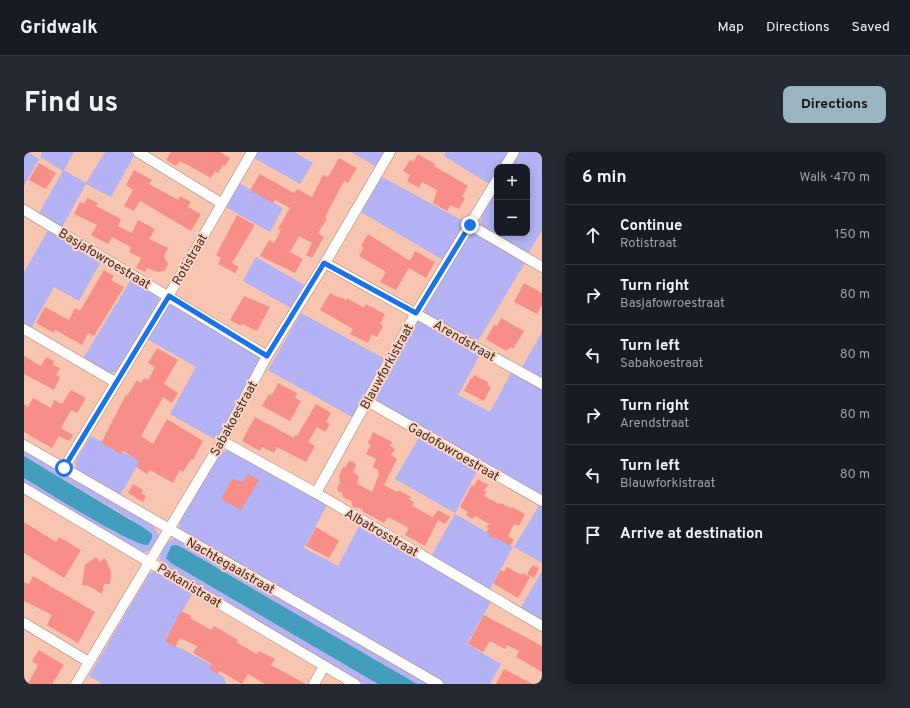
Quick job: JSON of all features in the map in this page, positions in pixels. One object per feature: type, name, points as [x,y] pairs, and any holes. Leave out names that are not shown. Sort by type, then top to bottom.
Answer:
[{"type":"street","points":[[138,152],[221,203]]},
{"type":"street","name":"Rotistraat","points":[[64,468],[115,382],[169,296],[221,203],[252,152]]},
{"type":"street","name":"Sabakoestraat","points":[[76,684],[222,441],[267,356],[390,152]]},
{"type":"street","points":[[507,164],[514,152]]},
{"type":"street","name":"Blauwforkistraat","points":[[316,493],[416,313],[494,185]]},
{"type":"street","name":"Basjafowroestraat","points":[[24,210],[267,356]]},
{"type":"street","points":[[470,225],[542,267]]},
{"type":"street","name":"Arendstraat","points":[[324,263],[542,384]]},
{"type":"street","points":[[24,329],[115,382]]},
{"type":"street","name":"Gadofowroestraat","points":[[367,401],[542,501]]},
{"type":"street","name":"Albatrosstraat","points":[[222,441],[316,493],[542,626]]},
{"type":"street","name":"Nachtegaalstraat","points":[[24,445],[438,684]]},
{"type":"street","name":"Pakanistraat","points":[[24,488],[150,561],[355,684]]},
{"type":"street","points":[[24,622],[89,662]]},
{"type":"street","points":[[314,684],[324,666]]},
{"type":"shaded area","points":[[24,152],[28,152],[39,159],[24,186]]},
{"type":"shaded area","points":[[42,152],[74,152],[64,170],[86,183],[105,152],[131,152],[135,154],[111,197],[86,184],[61,229],[38,215],[63,171],[40,157]]},
{"type":"shaded area","points":[[258,152],[294,152],[313,163],[300,184],[254,158]]},
{"type":"shaded area","points":[[351,152],[386,152],[377,167]]},
{"type":"shaded area","points":[[446,152],[511,152],[504,164],[494,164],[494,180],[491,185],[444,156]]},
{"type":"shaded area","points":[[519,152],[542,152],[542,230],[528,254],[498,236],[530,236],[530,164],[512,164]]},
{"type":"shaded area","points":[[382,177],[465,222],[443,260],[361,212]]},
{"type":"shaded area","points":[[236,181],[283,208],[270,232],[222,205]]},
{"type":"shaded area","points":[[494,194],[494,234],[484,228],[482,224],[481,219],[485,208]]},
{"type":"shaded area","points":[[49,229],[102,260],[79,301],[54,287],[31,328],[24,324],[24,272]]},
{"type":"shaded area","points":[[475,234],[480,235],[525,263],[476,344],[427,316],[423,307],[468,236]]},
{"type":"shaded area","points":[[256,257],[304,285],[291,308],[243,281]]},
{"type":"shaded area","points":[[132,278],[158,296],[160,304],[118,372],[107,373],[84,357]]},
{"type":"shaded area","points":[[170,303],[174,303],[259,354],[261,359],[259,368],[216,440],[170,414],[196,367],[147,339]]},
{"type":"shaded area","points":[[301,313],[385,359],[352,417],[268,370]]},
{"type":"shaded area","points":[[421,320],[481,353],[458,395],[490,412],[512,371],[542,388],[542,496],[376,402],[374,397],[417,321]]},
{"type":"shaded area","points":[[542,332],[542,381],[521,369]]},
{"type":"shaded area","points":[[421,434],[478,469],[455,513],[395,479]]},
{"type":"shaded area","points":[[91,436],[140,461],[119,497],[77,471],[75,462]]},
{"type":"shaded area","points":[[24,449],[153,525],[159,536],[154,546],[150,550],[139,552],[24,485],[24,478],[113,531],[139,543],[131,519],[24,456]]},
{"type":"shaded area","points":[[229,449],[328,503],[304,548],[338,566],[360,524],[492,600],[467,644],[501,664],[490,684],[445,684],[183,533],[179,526],[181,518],[219,455]]},
{"type":"shaded area","points":[[24,456],[144,528],[152,534],[152,538],[148,545],[139,543],[107,528],[24,478]]},
{"type":"shaded area","points":[[540,504],[542,505],[542,563],[514,547]]},
{"type":"shaded area","points":[[455,514],[513,547],[488,592],[430,558]]},
{"type":"shaded area","points":[[175,538],[433,684],[417,684],[181,547],[166,558],[171,563],[378,684],[364,684],[348,675],[162,566],[160,558],[162,549],[168,542]]},
{"type":"shaded area","points":[[176,545],[417,684],[378,684],[171,563],[166,558],[171,546]]},
{"type":"shaded area","points":[[542,571],[542,622],[520,609]]},
{"type":"shaded area","points":[[158,572],[193,593],[165,640],[214,666],[212,670],[224,677],[226,684],[102,684],[89,676],[149,574]]},
{"type":"building","points":[[171,152],[220,152],[230,158],[218,173],[215,171],[211,178],[180,161],[176,166],[166,160]]},
{"type":"building","points":[[418,154],[435,164],[434,166],[468,186],[462,196],[465,198],[459,209],[450,205],[447,211],[433,203],[437,190],[422,182],[419,188],[407,181],[410,175],[403,171],[410,160],[413,162]]},
{"type":"building","points":[[339,158],[357,168],[348,183],[344,181],[325,217],[327,219],[318,233],[324,237],[312,258],[306,255],[312,243],[299,236],[290,252],[303,259],[295,273],[260,256],[269,240],[274,243],[281,230],[278,229],[290,208],[275,200],[273,203],[250,190],[260,174],[294,193],[297,189],[312,197],[323,175],[328,177]]},
{"type":"building","points":[[39,163],[56,173],[46,189],[29,180]]},
{"type":"building","points":[[134,170],[152,180],[149,184],[178,200],[180,196],[191,202],[188,207],[201,214],[191,231],[140,201],[134,211],[124,206],[133,190],[126,185]]},
{"type":"building","points":[[87,198],[98,203],[96,206],[121,219],[118,226],[132,233],[138,220],[155,229],[149,239],[168,248],[164,256],[168,264],[165,271],[158,272],[147,268],[145,272],[136,268],[141,258],[129,252],[131,247],[112,237],[108,244],[91,235],[97,225],[74,214],[80,202],[84,204]]},
{"type":"building","points":[[237,215],[255,225],[232,263],[239,267],[235,273],[218,264],[221,258],[216,255]]},
{"type":"building","points":[[368,234],[410,261],[415,251],[435,262],[426,278],[409,268],[396,290],[380,282],[386,272],[359,256],[364,248],[361,246]]},
{"type":"building","points":[[104,270],[114,276],[111,280],[124,287],[94,336],[88,333],[82,345],[55,330],[54,333],[36,323],[45,307],[69,320],[75,308],[80,311]]},
{"type":"building","points":[[524,283],[542,293],[542,305],[537,314],[514,302]]},
{"type":"building","points":[[330,293],[346,300],[347,298],[364,308],[366,304],[385,314],[380,324],[383,326],[377,337],[372,334],[368,343],[350,334],[353,329],[320,310]]},
{"type":"building","points":[[244,296],[270,307],[257,331],[242,324],[241,326],[230,320]]},
{"type":"building","points":[[501,318],[524,331],[513,349],[511,347],[506,351],[486,339],[494,325],[497,326]]},
{"type":"building","points":[[157,348],[178,360],[164,384],[178,393],[172,403],[163,397],[141,436],[153,444],[167,419],[203,441],[193,460],[191,459],[183,472],[180,470],[173,483],[150,470],[147,474],[136,467],[139,461],[123,451],[121,454],[101,443],[126,395],[127,396],[137,380],[141,383],[144,378],[148,380],[155,367],[148,363]]},
{"type":"building","points":[[24,356],[41,366],[46,357],[54,361],[53,365],[60,368],[56,375],[60,377],[54,390],[24,374]]},
{"type":"building","points":[[474,375],[488,382],[487,385],[491,387],[484,401],[464,391]]},
{"type":"building","points":[[278,383],[297,393],[295,398],[301,401],[290,421],[262,406],[269,394],[272,395]]},
{"type":"building","points":[[71,390],[86,398],[77,413],[71,410],[61,428],[73,435],[69,441],[59,436],[52,448],[24,432],[24,404],[28,407],[33,398],[51,408],[54,400],[62,404]]},
{"type":"building","points":[[316,404],[331,413],[326,422],[330,424],[325,432],[317,427],[308,442],[315,446],[306,462],[277,447],[274,453],[262,447],[260,451],[242,441],[255,417],[294,438],[295,435],[297,436]]},
{"type":"building","points":[[373,432],[392,442],[390,446],[395,449],[391,455],[397,459],[384,485],[411,497],[409,499],[414,502],[412,506],[438,520],[425,546],[405,535],[409,528],[388,517],[384,523],[362,511],[363,509],[353,507],[351,501],[343,497],[342,492],[340,493],[337,490],[338,485],[340,484],[339,476],[343,467],[345,468],[349,461],[354,462],[356,466],[353,472],[359,476],[357,484],[372,492],[379,475],[378,470],[373,467],[376,459],[366,454],[371,445],[368,443]]},
{"type":"building","points":[[248,474],[259,480],[241,510],[221,499],[232,479],[243,482]]},
{"type":"building","points":[[478,479],[488,485],[484,491],[487,492],[484,496],[499,504],[512,507],[525,514],[519,526],[514,524],[508,536],[514,540],[510,546],[495,537],[494,539],[488,536],[489,534],[486,532],[489,528],[486,527],[489,524],[475,516],[473,519],[466,515],[468,512],[460,507],[472,485],[474,486]]},
{"type":"building","points":[[133,484],[143,490],[141,493],[146,496],[143,502],[128,493]]},
{"type":"building","points":[[438,510],[450,517],[445,524],[433,517]]},
{"type":"building","points":[[24,522],[56,542],[59,537],[81,550],[64,578],[24,553]]},
{"type":"building","points":[[316,527],[339,541],[329,558],[306,546]]},
{"type":"building","points":[[96,557],[100,562],[104,558],[111,573],[110,584],[104,584],[102,594],[89,586],[82,585],[85,565]]},
{"type":"building","points":[[533,565],[539,568],[534,578],[527,574]]},
{"type":"building","points":[[507,567],[521,575],[523,573],[530,577],[518,598],[493,583],[501,570],[504,572]]},
{"type":"building","points":[[33,576],[95,612],[78,643],[47,625],[52,615],[24,601],[24,582],[29,584]]},
{"type":"building","points":[[181,611],[211,630],[214,626],[238,640],[236,642],[257,654],[259,651],[275,659],[271,665],[306,684],[265,684],[248,674],[242,684],[220,671],[218,674],[209,669],[212,664],[193,653],[197,646],[180,638],[175,647],[165,641]]},
{"type":"building","points":[[484,615],[542,646],[542,672],[516,657],[519,651],[507,645],[505,649],[490,641],[483,652],[468,644]]},
{"type":"building","points":[[39,650],[64,665],[52,684],[28,684],[38,665],[32,661]]},
{"type":"building","points":[[504,669],[533,684],[496,684]]},
{"type":"route","points":[[64,468],[115,382],[169,296],[267,356],[324,263],[416,313],[470,225]]}]
